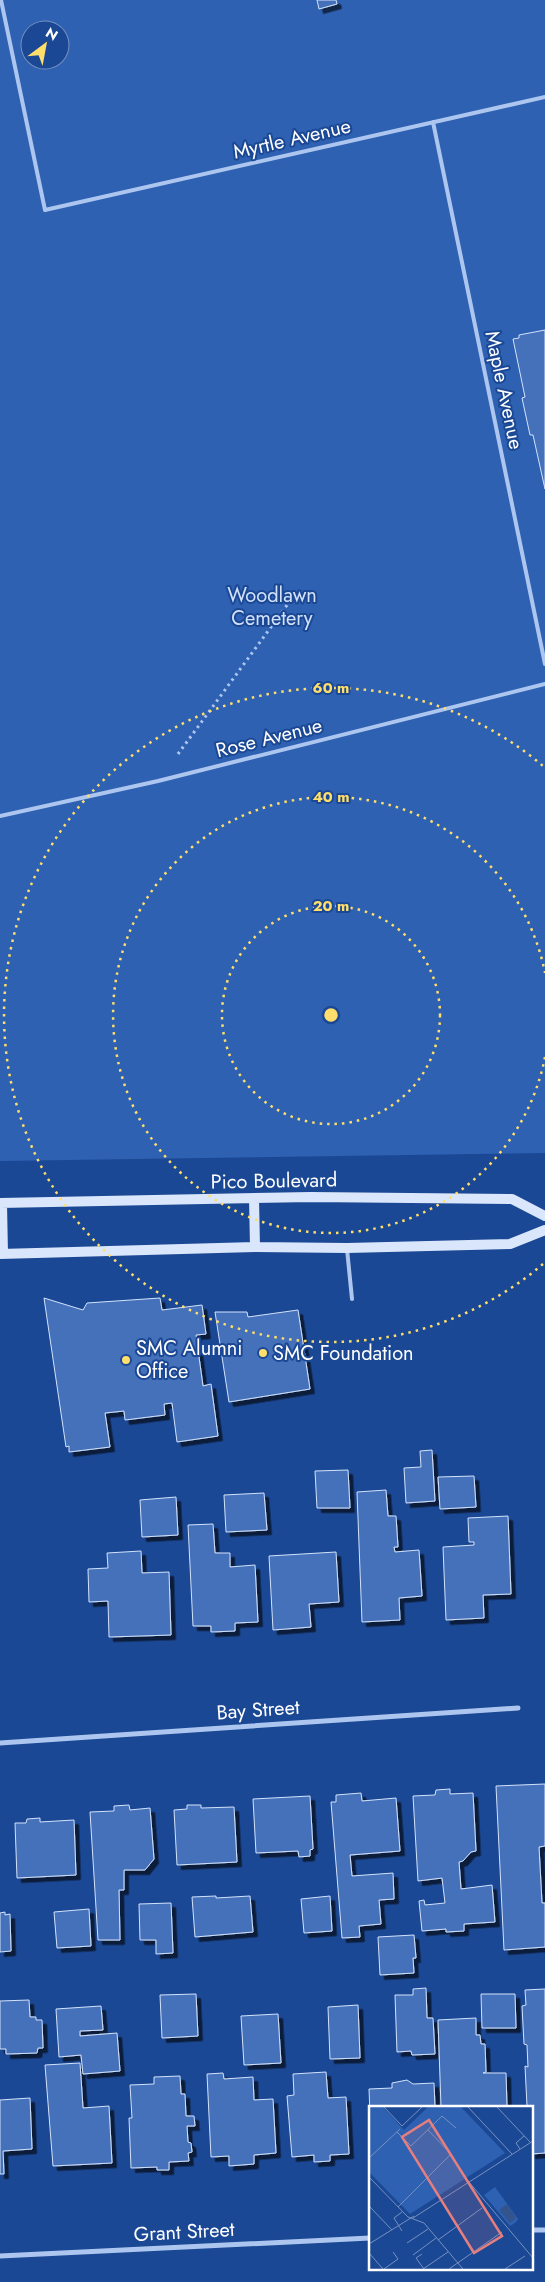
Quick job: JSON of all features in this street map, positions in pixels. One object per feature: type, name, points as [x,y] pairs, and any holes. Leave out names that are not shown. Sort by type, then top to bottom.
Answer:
[{"type":"main road","name":"Pico Boulevard","points":[[1,1203],[311,1197],[512,1199],[545,1216]]},
{"type":"main road","points":[[254,1198],[254,1246]]},
{"type":"main road","points":[[1,1203],[1,1254],[254,1246],[347,1248],[510,1244],[545,1230]]},
{"type":"street","name":"Bay Street","points":[[0,1743],[518,1708]]},
{"type":"street","points":[[532,2230],[545,2230]]},
{"type":"street","name":"Grant Street","points":[[0,2256],[369,2238]]},
{"type":"lane","name":"Myrtle Avenue","points":[[1,0],[45,210],[545,97]]},
{"type":"lane","name":"Maple Avenue","points":[[433,122],[545,664]]},
{"type":"lane","name":"Rose Avenue","points":[[0,816],[158,781],[545,684]]},
{"type":"lane","points":[[347,1248],[352,1299]]},
{"type":"path","points":[[158,781],[293,597]]},
{"type":"green space","name":"Woodlawn Cemetery","points":[[0,0],[545,0],[545,1153],[0,1161]]},
{"type":"building","points":[[317,0],[336,0],[337,4],[319,9]]},
{"type":"building","points":[[545,330],[545,489],[533,435],[530,435],[522,398],[525,397],[513,339],[519,338],[519,335]]},
{"type":"building","name":"SMC Alumni Office","points":[[44,1298],[83,1310],[87,1303],[160,1298],[162,1310],[202,1305],[206,1334],[196,1335],[203,1386],[211,1384],[218,1436],[177,1442],[172,1403],[164,1404],[165,1415],[125,1420],[124,1411],[105,1413],[110,1447],[69,1452],[69,1446],[66,1447]]},
{"type":"building","name":"SMC Foundation","points":[[298,1310],[310,1389],[229,1402],[215,1312],[247,1312],[248,1317]]},
{"type":"building","points":[[432,1450],[435,1501],[406,1503],[404,1468],[421,1467],[420,1451]]},
{"type":"building","points":[[348,1470],[350,1508],[317,1508],[315,1471]]},
{"type":"building","points":[[474,1476],[476,1507],[440,1509],[438,1477]]},
{"type":"building","points":[[386,1490],[388,1516],[396,1516],[398,1547],[394,1547],[395,1552],[419,1550],[422,1596],[399,1598],[400,1620],[362,1622],[357,1492]]},
{"type":"building","points":[[264,1493],[267,1530],[226,1532],[224,1495]]},
{"type":"building","points":[[176,1497],[178,1535],[142,1537],[140,1500]]},
{"type":"building","points":[[508,1516],[511,1594],[483,1595],[484,1618],[446,1620],[443,1547],[474,1545],[474,1542],[469,1542],[468,1518]]},
{"type":"building","points":[[213,1524],[215,1553],[230,1553],[230,1567],[255,1565],[258,1622],[235,1623],[235,1631],[211,1632],[211,1626],[193,1626],[188,1525]]},
{"type":"building","points":[[141,1551],[142,1573],[169,1572],[171,1635],[109,1637],[108,1601],[89,1602],[88,1569],[108,1568],[107,1553]]},
{"type":"building","points":[[336,1552],[339,1602],[309,1604],[311,1627],[273,1630],[269,1556]]},
{"type":"building","points":[[545,1784],[545,1846],[539,1847],[542,1903],[545,1903],[545,1947],[504,1950],[496,1786]]},
{"type":"building","points":[[450,1789],[450,1794],[473,1793],[476,1851],[471,1852],[463,1861],[459,1862],[461,1889],[492,1885],[495,1922],[464,1924],[464,1931],[446,1932],[446,1929],[422,1931],[419,1901],[424,1900],[425,1905],[445,1903],[442,1878],[418,1881],[413,1796],[435,1795],[436,1790]]},
{"type":"building","points":[[361,1793],[362,1801],[396,1798],[400,1851],[350,1855],[352,1876],[393,1873],[394,1899],[379,1900],[381,1924],[359,1926],[360,1937],[342,1938],[331,1802],[336,1802],[336,1795]]},
{"type":"building","points":[[310,1796],[313,1849],[310,1850],[310,1856],[299,1857],[298,1851],[256,1853],[253,1799]]},
{"type":"building","points":[[129,1805],[130,1810],[150,1808],[154,1859],[145,1870],[124,1870],[124,1890],[119,1890],[120,1940],[98,1940],[90,1812],[114,1811],[114,1806]]},
{"type":"building","points":[[187,1805],[201,1805],[201,1808],[234,1807],[237,1862],[177,1865],[174,1810],[187,1809]]},
{"type":"building","points":[[40,1818],[40,1822],[74,1820],[76,1875],[17,1878],[15,1823],[26,1823],[27,1819]]},
{"type":"building","points":[[216,1896],[216,1898],[250,1896],[253,1932],[195,1937],[192,1897]]},
{"type":"building","points":[[330,1896],[332,1931],[304,1933],[301,1899]]},
{"type":"building","points":[[171,1903],[173,1953],[156,1954],[156,1940],[140,1940],[139,1904]]},
{"type":"building","points":[[89,1909],[91,1946],[57,1948],[54,1912]]},
{"type":"building","points":[[5,1912],[5,1915],[10,1914],[11,1951],[0,1952],[0,1913]]},
{"type":"building","points":[[414,1935],[416,1958],[413,1958],[414,1973],[380,1975],[378,1937]]},
{"type":"building","points":[[426,1988],[427,2018],[433,2018],[435,2054],[412,2055],[411,2051],[397,2052],[395,1995],[413,1995],[413,1989]]},
{"type":"building","points":[[545,1989],[545,2153],[532,2154],[532,2106],[527,2106],[525,2066],[528,2067],[527,2045],[524,2044],[522,2006],[526,2005],[525,1990]]},
{"type":"building","points":[[196,1994],[198,2036],[162,2038],[160,1995]]},
{"type":"building","points":[[481,1994],[515,1994],[516,2028],[482,2028]]},
{"type":"building","points":[[29,2000],[30,2017],[42,2020],[43,2048],[38,2048],[37,2053],[6,2054],[6,2049],[0,2049],[0,2001]]},
{"type":"building","points":[[358,2005],[360,2058],[330,2059],[328,2007]]},
{"type":"building","points":[[101,2006],[103,2030],[80,2031],[80,2036],[117,2033],[120,2071],[83,2074],[81,2055],[59,2057],[56,2009]]},
{"type":"building","points":[[278,2014],[281,2063],[244,2065],[241,2016]]},
{"type":"building","points":[[476,2018],[476,2035],[480,2035],[481,2044],[485,2044],[486,2072],[483,2073],[506,2073],[507,2106],[441,2106],[438,2020]]},
{"type":"building","points":[[80,2063],[83,2108],[109,2106],[112,2163],[53,2166],[45,2065]]},
{"type":"building","points":[[326,2072],[328,2098],[346,2097],[349,2154],[330,2155],[330,2161],[314,2162],[314,2155],[292,2157],[287,2096],[294,2095],[293,2074]]},
{"type":"building","points":[[223,2073],[224,2079],[253,2077],[254,2100],[273,2099],[276,2153],[254,2155],[254,2164],[229,2166],[229,2156],[211,2157],[207,2074]]},
{"type":"building","points":[[180,2076],[181,2094],[185,2094],[186,2116],[194,2116],[195,2126],[187,2126],[188,2142],[191,2143],[192,2152],[188,2153],[189,2161],[169,2162],[169,2170],[157,2170],[157,2167],[131,2168],[129,2118],[132,2118],[130,2085],[154,2084],[154,2077]]},
{"type":"building","points":[[407,2080],[413,2084],[434,2083],[435,2106],[370,2106],[369,2089],[392,2088],[392,2083]]},
{"type":"building","points":[[30,2098],[32,2149],[3,2151],[4,2174],[0,2174],[0,2100]]},
{"type":"place","name":"SMC Foundation","points":[[263,1353]]},
{"type":"place","name":"SMC Alumni Office","points":[[126,1360]]}]
